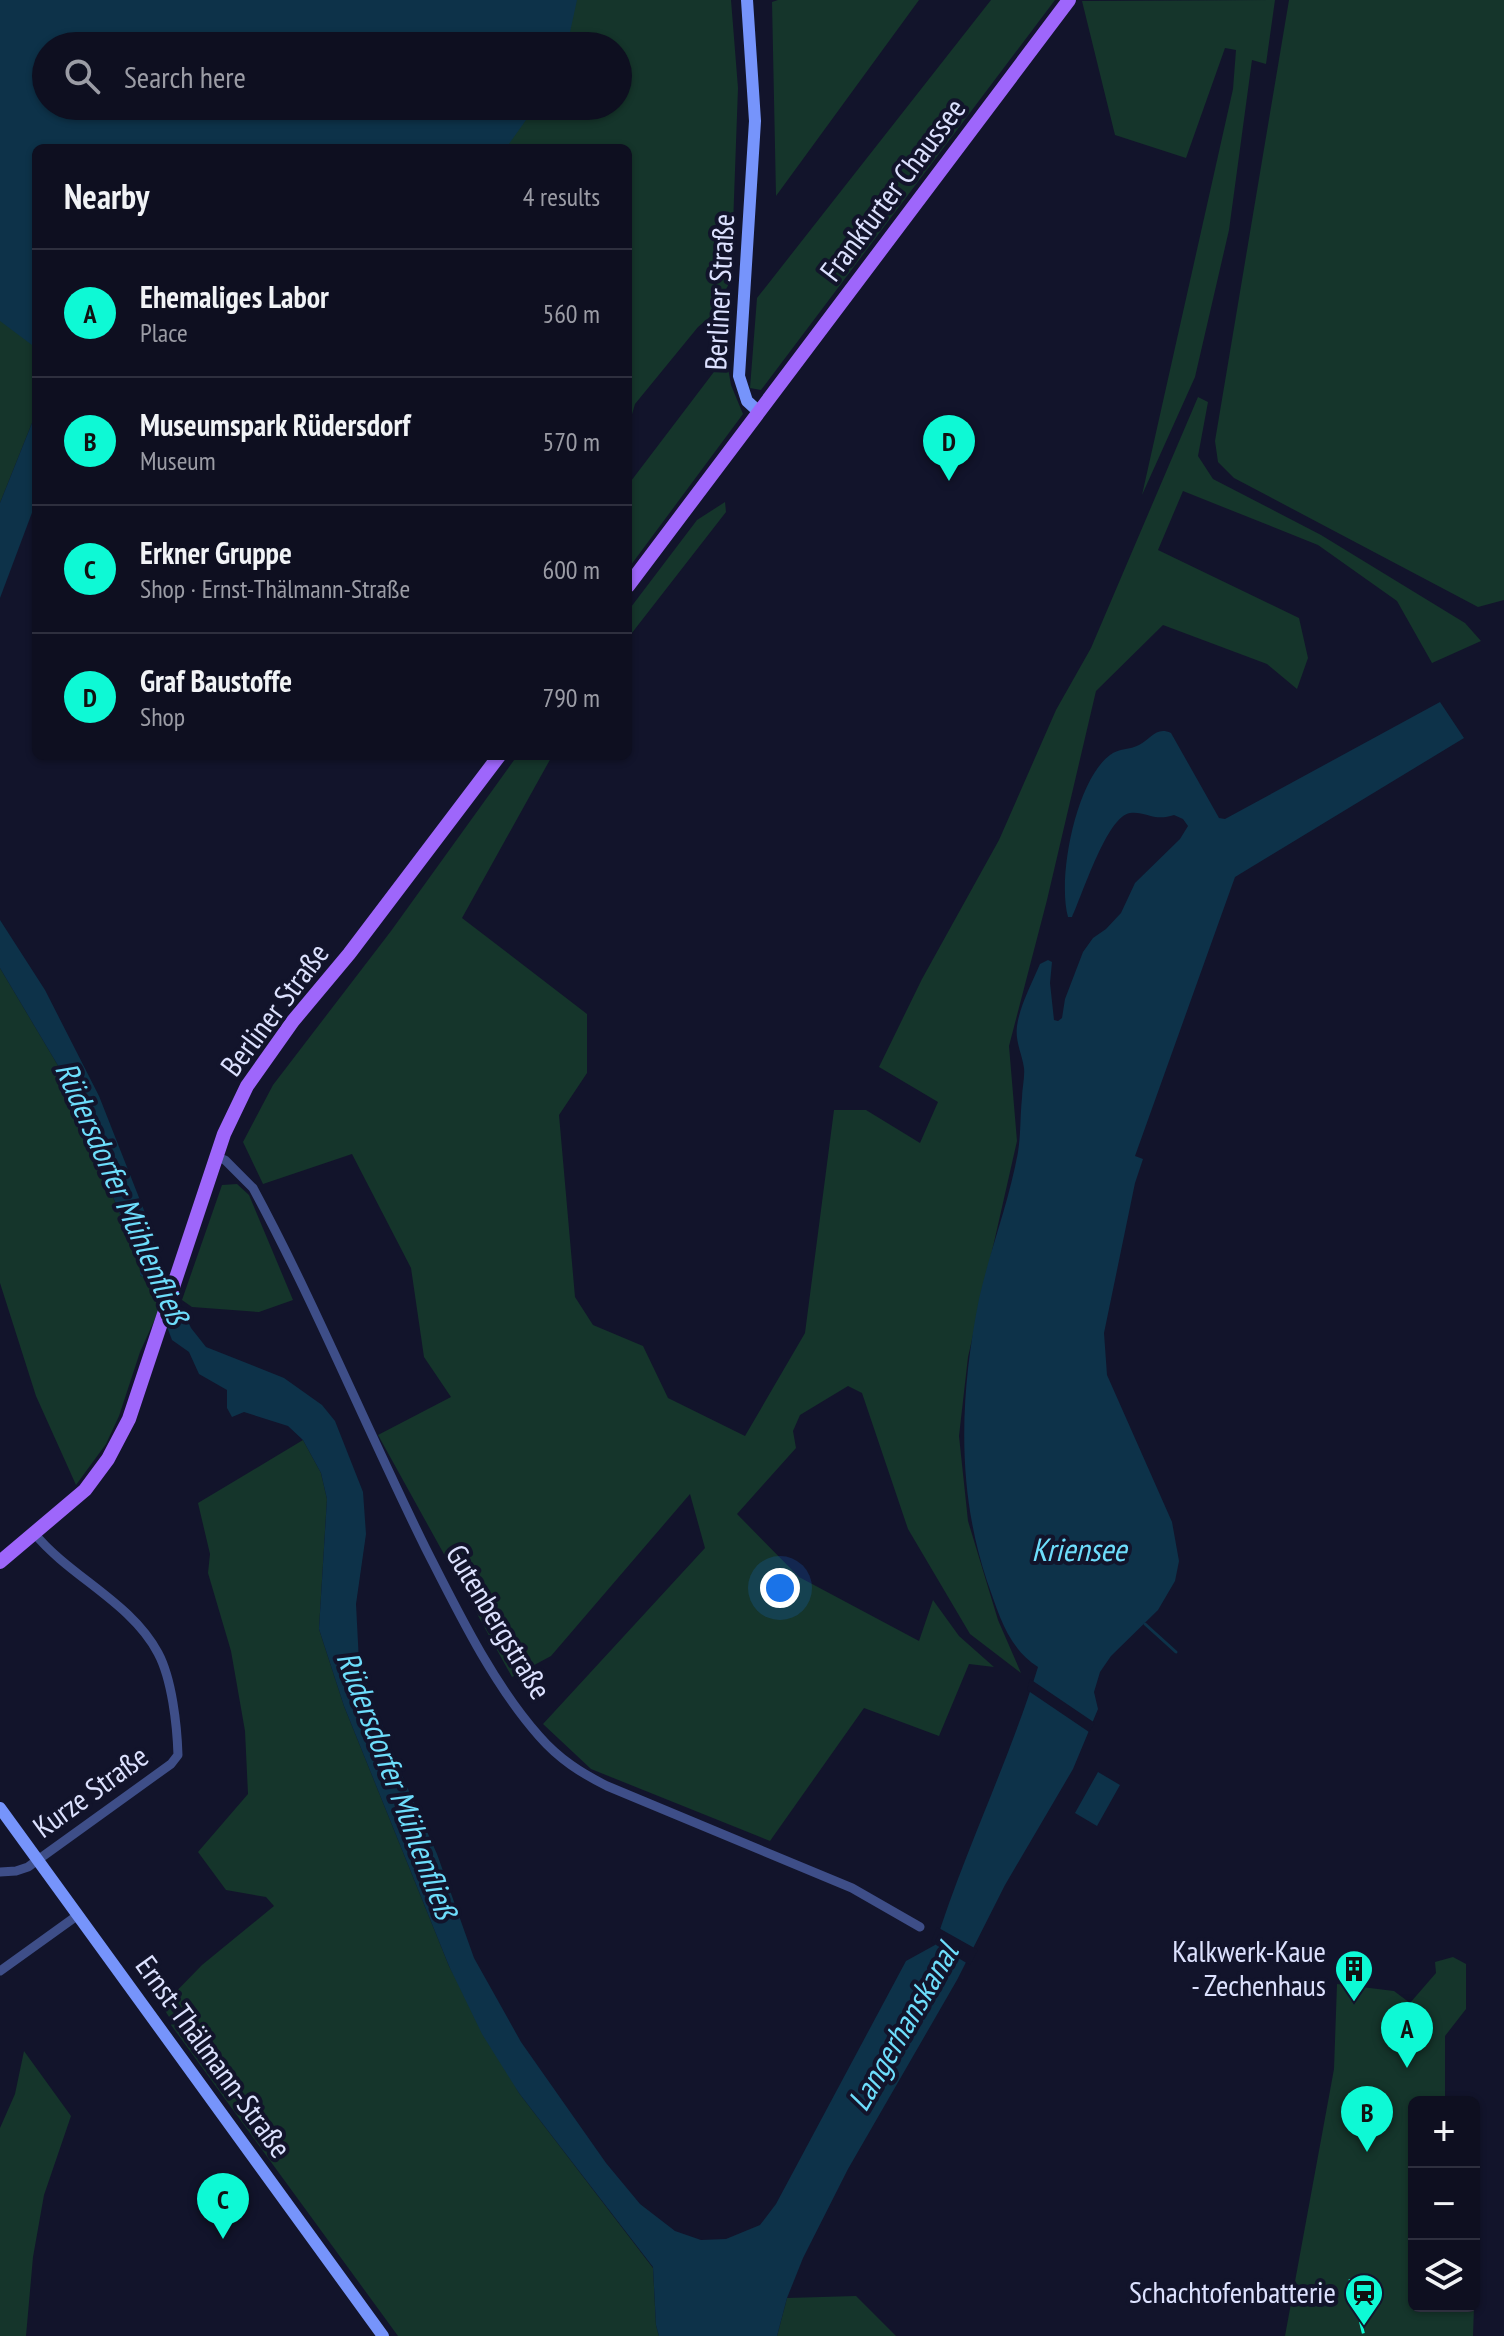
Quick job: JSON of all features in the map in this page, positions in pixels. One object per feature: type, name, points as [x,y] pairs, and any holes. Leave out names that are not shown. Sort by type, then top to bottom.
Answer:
[{"type":"main road","name":"Berliner Straße","points":[[747,0],[755,121],[739,376],[747,401],[759,412]]},
{"type":"main road","name":"Frankfurter Chaussee","points":[[759,412],[1069,0]]},
{"type":"main road","points":[[632,581],[759,412]]},
{"type":"main road","name":"Berliner Straße","points":[[0,1562],[85,1490],[108,1459],[129,1419],[216,1157],[234,1113],[258,1069],[496,760]]},
{"type":"main road","name":"Ernst-Thälmann-Straße","points":[[0,1808],[383,2336]]},
{"type":"street","name":"Gutenbergstraße","points":[[216,1157],[225,1160],[253,1188],[438,1573],[481,1650],[539,1736],[566,1763],[586,1776],[679,1818],[852,1888],[920,1927]]},
{"type":"street","name":"Kurze Straße","points":[[34,1533],[66,1567],[130,1617],[157,1651],[163,1664],[172,1707],[178,1755],[177,1760],[38,1860]]},
{"type":"street","points":[[0,1872],[16,1871],[38,1860]]},
{"type":"street","points":[[0,1971],[78,1915]]},
{"type":"green space","points":[[513,0],[731,0],[738,88],[731,280],[712,315],[698,327],[635,404],[632,414],[632,144],[411,144],[436,120],[632,120],[632,32],[502,32]]},
{"type":"green space","points":[[919,0],[776,196],[772,2]]},
{"type":"green space","points":[[991,0],[1055,0],[761,390],[750,388],[757,298]]},
{"type":"green space","points":[[1275,0],[1266,64],[1252,60],[1229,230],[1195,377],[1142,495],[1233,89],[1236,50],[1225,48],[1186,158],[1115,135],[1082,1]]},
{"type":"green space","points":[[1289,0],[1504,0],[1504,600],[1478,607],[1234,478],[1218,462],[1215,441]]},
{"type":"green space","points":[[0,248],[32,268],[32,423],[0,503]]},
{"type":"green space","points":[[726,356],[731,385],[743,414],[632,564],[632,480]]},
{"type":"green space","points":[[1198,397],[1208,402],[1198,456],[1213,479],[1321,535],[1465,623],[1481,641],[1432,663],[1397,601],[1318,545],[1183,491],[1158,550],[1299,618],[1308,658],[1297,689],[1267,664],[1163,625],[1096,691],[1009,1046],[1017,1141],[968,1357],[959,1436],[968,1521],[998,1620],[1021,1673],[970,1634],[908,1529],[862,1393],[848,1386],[800,1415],[793,1431],[796,1448],[737,1514],[799,1577],[919,1641],[933,1600],[959,1636],[994,1667],[969,1664],[939,1736],[864,1708],[770,1841],[591,1769],[543,1724],[705,1548],[690,1494],[551,1656],[512,1677],[378,1435],[451,1397],[424,1357],[411,1268],[352,1154],[263,1184],[243,1142],[273,1085],[391,931],[514,760],[550,760],[462,918],[587,1014],[587,1073],[559,1115],[575,1297],[593,1325],[643,1346],[668,1398],[745,1436],[805,1333],[834,1110],[866,1110],[920,1143],[938,1102],[879,1067],[922,979],[999,840],[1056,710],[1091,648]]},
{"type":"green space","points":[[725,502],[726,512],[632,633],[632,606],[697,520]]},
{"type":"green space","points":[[0,968],[69,1084],[126,1230],[137,1245],[140,1275],[155,1286],[160,1308],[106,1444],[76,1485],[36,1396],[0,1283]]},
{"type":"green space","points":[[237,1184],[249,1195],[293,1300],[259,1312],[192,1307],[182,1300],[222,1185]]},
{"type":"green space","points":[[303,1440],[321,1473],[327,1499],[319,1629],[344,1706],[449,1966],[519,2093],[653,2268],[659,2336],[398,2336],[171,2025],[173,2023],[162,2006],[202,1965],[274,1906],[266,1897],[226,1890],[198,1852],[248,1794],[245,1731],[231,1651],[208,1573],[210,1554],[198,1503]]},
{"type":"green space","points":[[1453,1957],[1466,1964],[1466,2009],[1445,2036],[1445,2096],[1408,2096],[1408,2312],[1474,2312],[1473,2336],[1285,2336],[1334,2069],[1337,1984],[1394,1991],[1410,2003],[1436,1973],[1435,1962]]},
{"type":"green space","points":[[24,2051],[71,2116],[44,2195],[33,2257],[26,2336],[0,2336],[0,2128],[15,2094]]},
{"type":"green space","points":[[856,2296],[896,2336],[777,2336],[787,2298]]},
{"type":"water","points":[[0,0],[577,0],[570,32],[32,32],[32,120],[526,120],[509,144],[32,144],[32,345],[0,321]]},
{"type":"water","points":[[32,423],[32,513],[0,598],[0,503]]},
{"type":"water","name":"Kriensee","points":[[1440,702],[1464,738],[1235,877],[1135,1156],[1143,1159],[1135,1183],[1104,1333],[1107,1375],[1172,1522],[1179,1561],[1175,1581],[1158,1610],[1111,1656],[1100,1672],[1094,1692],[1098,1709],[1073,1769],[848,2169],[803,2258],[787,2298],[777,2336],[659,2336],[653,2267],[519,2093],[482,2034],[449,1966],[344,1706],[319,1629],[327,1499],[321,1473],[303,1440],[288,1426],[244,1412],[232,1417],[227,1408],[227,1390],[199,1374],[189,1352],[172,1340],[155,1286],[140,1275],[137,1245],[126,1230],[69,1084],[0,968],[0,920],[45,990],[99,1096],[149,1223],[159,1266],[191,1328],[206,1347],[284,1378],[322,1405],[335,1421],[363,1492],[366,1534],[356,1604],[359,1662],[396,1762],[437,1854],[474,1958],[521,2042],[606,2163],[640,2204],[675,2231],[701,2240],[726,2239],[760,2225],[776,2204],[906,1961],[935,1945],[1038,1667],[1011,1640],[987,1581],[970,1511],[964,1441],[968,1370],[979,1299],[1019,1145],[1024,1072],[1017,1026],[1023,1002],[1040,964],[1048,960],[1052,962],[1050,983],[1054,1020],[1062,1018],[1065,999],[1083,952],[1093,938],[1121,913],[1135,883],[1180,839],[1188,826],[1183,819],[1174,815],[1161,817],[1130,813],[1121,817],[1104,842],[1072,917],[1068,917],[1065,900],[1067,855],[1088,785],[1110,755],[1139,745],[1157,732],[1166,731],[1171,733],[1219,818],[1225,819]]},
{"type":"water","points":[[1098,1772],[1120,1785],[1097,1826],[1075,1813]]},
{"type":"pier","points":[[1030,1679],[1095,1723],[1089,1732],[1027,1690]]},
{"type":"pier","points":[[937,1927],[978,1950],[970,1965],[931,1942]]},
{"type":"waterway","points":[[1145,1624],[1176,1652]]},
{"type":"railway","points":[[1350,2279],[1364,2336]]},
{"type":"place","name":"Graf Baustoffe","points":[[949,481]]},
{"type":"place","name":"Kalkwerk-Kaue - Zechenhaus","points":[[1354,2003]]},
{"type":"place","name":"Ehemaliges Labor","points":[[1407,2068]]},
{"type":"place","name":"Museumspark Rüdersdorf","points":[[1367,2152]]},
{"type":"place","name":"Erkner Gruppe","points":[[223,2239]]},
{"type":"place","name":"Schachtofenbatterie","points":[[1364,2327]]},
{"type":"water label","name":"Rüdersdorfer Mühlenfließ","points":[[122,1193]]},
{"type":"water label","name":"Rüdersdorfer Mühlenfließ","points":[[397,1785]]},
{"type":"water label","name":"Langerhanskanal","points":[[903,2027]]}]
